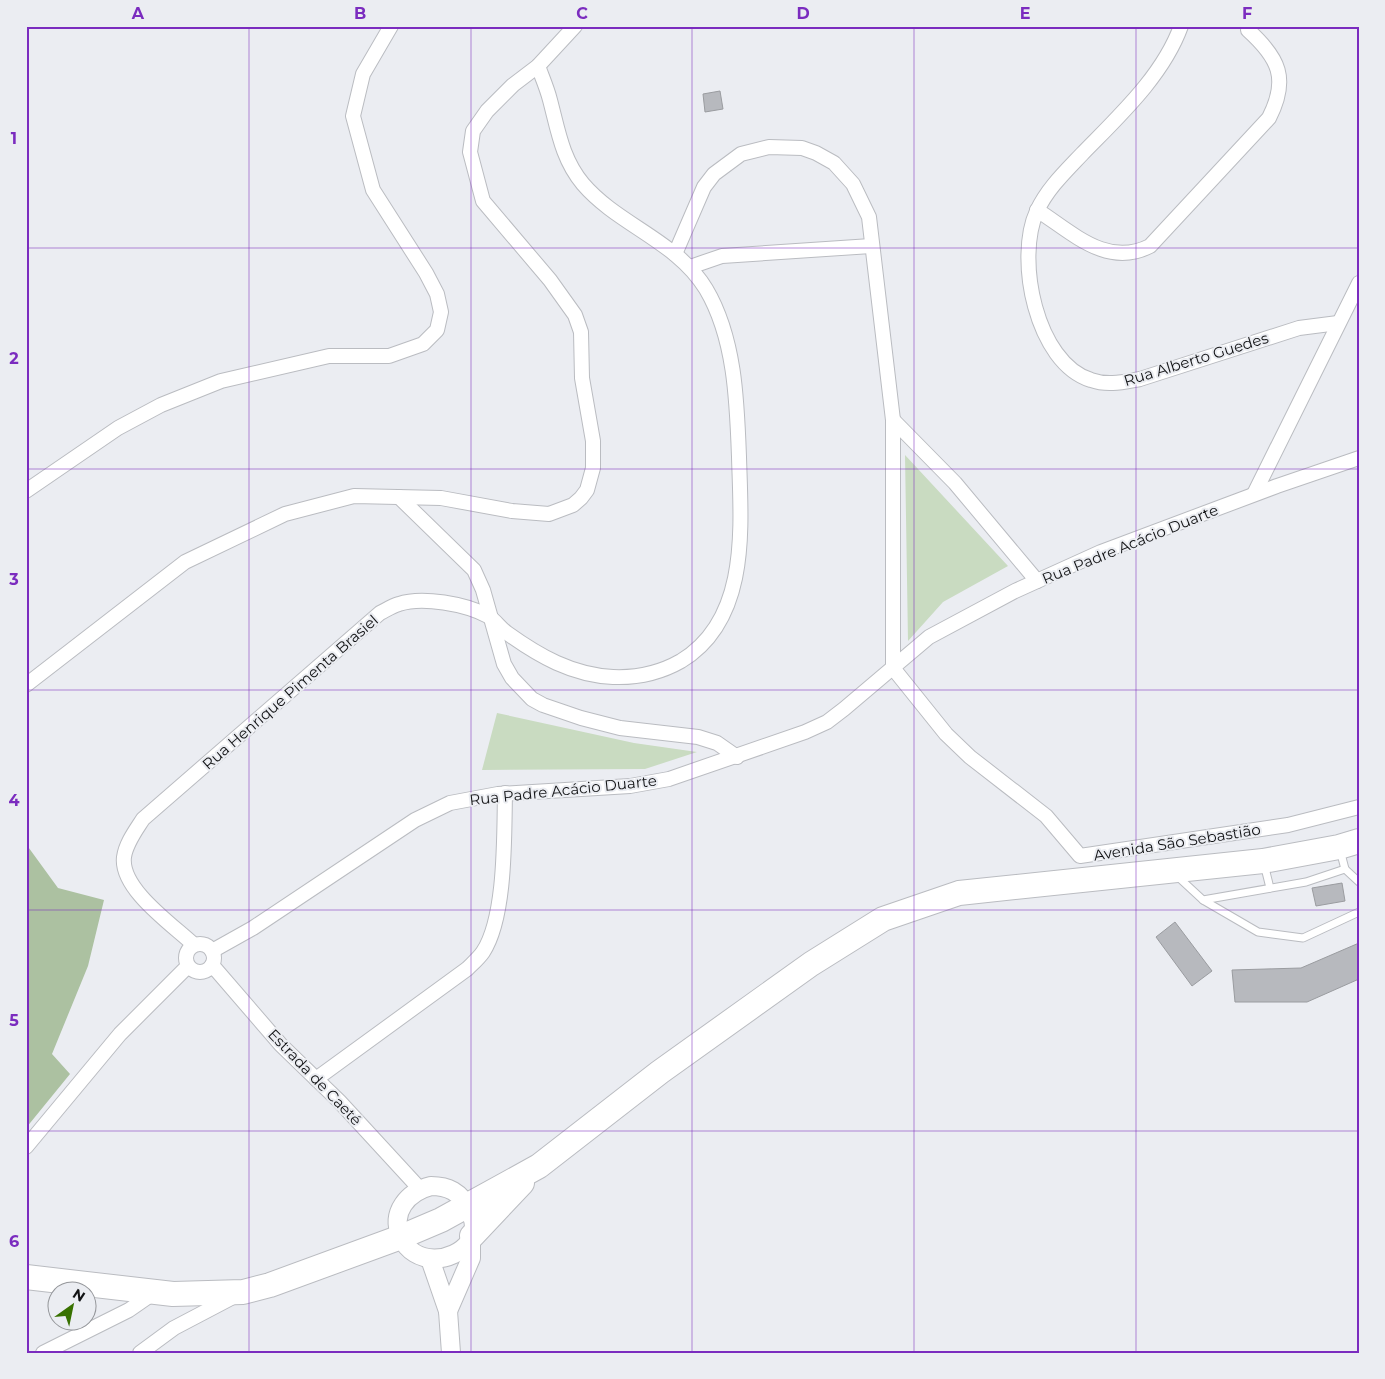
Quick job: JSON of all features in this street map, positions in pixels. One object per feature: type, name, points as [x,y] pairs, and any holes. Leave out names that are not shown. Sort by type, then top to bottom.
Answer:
[{"type":"highway","points":[[26,1277],[156,1292],[207,1295],[242,1292],[270,1284],[401,1237],[468,1206],[539,1166],[660,1072],[811,964],[883,919],[958,892],[1083,867],[1172,871],[1348,852]]},
{"type":"highway","points":[[472,1238],[539,1166]]},
{"type":"street","points":[[26,491],[118,428],[161,405],[204,388],[273,368],[329,356],[390,356],[423,344],[437,330],[441,312],[437,294],[426,273],[373,190],[353,116],[363,74],[391,26]]},
{"type":"street","points":[[26,685],[185,562],[285,514],[354,496],[441,498],[512,512],[548,514],[573,505],[581,498],[587,490],[593,468],[593,441],[582,378],[581,332],[575,315],[550,280],[484,200],[470,152],[473,131],[487,111],[513,85],[538,66],[575,26]]},
{"type":"street","name":"Rua Alberto Guedes","points":[[1181,26],[1163,63],[1134,98],[1061,176],[1037,210],[1031,225],[1028,252],[1029,276],[1033,299],[1049,341],[1059,357],[1074,371],[1089,380],[1118,383],[1140,379],[1299,328],[1338,322]]},
{"type":"street","points":[[1037,210],[1109,253],[1137,253],[1150,246],[1269,118],[1276,105],[1280,89],[1274,57],[1248,30]]},
{"type":"street","name":"Rua Henrique Pimenta Brasiel","points":[[194,945],[139,894],[125,871],[124,856],[143,819],[380,613],[399,604],[412,602],[462,605],[490,617],[504,631],[554,664],[592,675],[615,677],[655,673],[668,668],[697,650],[717,624],[729,602],[740,545],[737,414],[725,336],[707,290],[690,267],[596,197],[582,182],[568,162],[559,139],[550,98],[538,66]]},
{"type":"street","points":[[675,254],[704,187],[714,174],[741,154],[769,147],[802,148],[816,153],[834,163],[853,184],[863,202],[869,217],[893,420],[892,668]]},
{"type":"street","points":[[690,267],[722,256],[871,246]]},
{"type":"street","points":[[1254,494],[1359,283]]},
{"type":"street","points":[[893,420],[954,483],[1038,581]]},
{"type":"street","name":"Rua Padre Acácio Duarte","points":[[212,958],[415,820],[450,803],[505,794],[630,786],[669,779],[805,732],[827,722],[930,637],[1038,581],[1101,552],[1217,510],[1254,494],[1359,458]]},
{"type":"street","points":[[398,497],[474,570],[483,590],[504,664],[512,678],[532,698],[543,705],[581,718],[620,728],[698,736],[717,743],[736,757]]},
{"type":"street","name":"Avenida São Sebastião","points":[[892,668],[946,734],[970,757],[1046,816],[1083,867],[1288,825],[1359,807]]},
{"type":"street","points":[[316,1079],[467,969],[482,953],[490,937],[500,890],[505,794]]},
{"type":"street","points":[[194,945],[206,945],[212,958],[200,972],[188,966],[186,954],[194,945]]},
{"type":"street","name":"Estrada de Caeté","points":[[212,958],[281,1045],[316,1079],[420,1189]]},
{"type":"street","points":[[26,1147],[120,1034],[188,966]]},
{"type":"street","points":[[448,1311],[471,1258],[473,1226],[468,1206],[452,1190],[436,1186],[420,1189],[413,1193],[402,1205],[398,1221],[401,1237],[412,1252],[430,1259],[450,1257],[472,1238]]},
{"type":"street","points":[[430,1259],[448,1311],[451,1353]]},
{"type":"street","points":[[43,1353],[129,1310],[156,1292]]},
{"type":"street","points":[[140,1353],[174,1328],[242,1292]]},
{"type":"lane","points":[[1203,900],[1306,882],[1348,852],[1359,882]]},
{"type":"lane","points":[[1263,861],[1270,888]]},
{"type":"lane","points":[[1172,871],[1203,900],[1258,932],[1303,938],[1359,912]]},
{"type":"green space","points":[[905,455],[1008,566],[943,602],[908,641]]},
{"type":"green space","points":[[497,713],[634,743],[697,752],[645,769],[482,770]]},
{"type":"green space","points":[[26,844],[58,888],[104,900],[88,966],[52,1054],[70,1074],[26,1128]]},
{"type":"building","points":[[720,91],[723,109],[705,112],[703,94]]},
{"type":"building","points":[[1342,883],[1345,901],[1316,906],[1312,888]]},
{"type":"building","points":[[1175,922],[1212,971],[1192,986],[1156,937]]},
{"type":"building","points":[[1359,943],[1359,979],[1307,1002],[1235,1002],[1232,970],[1301,968]]}]
